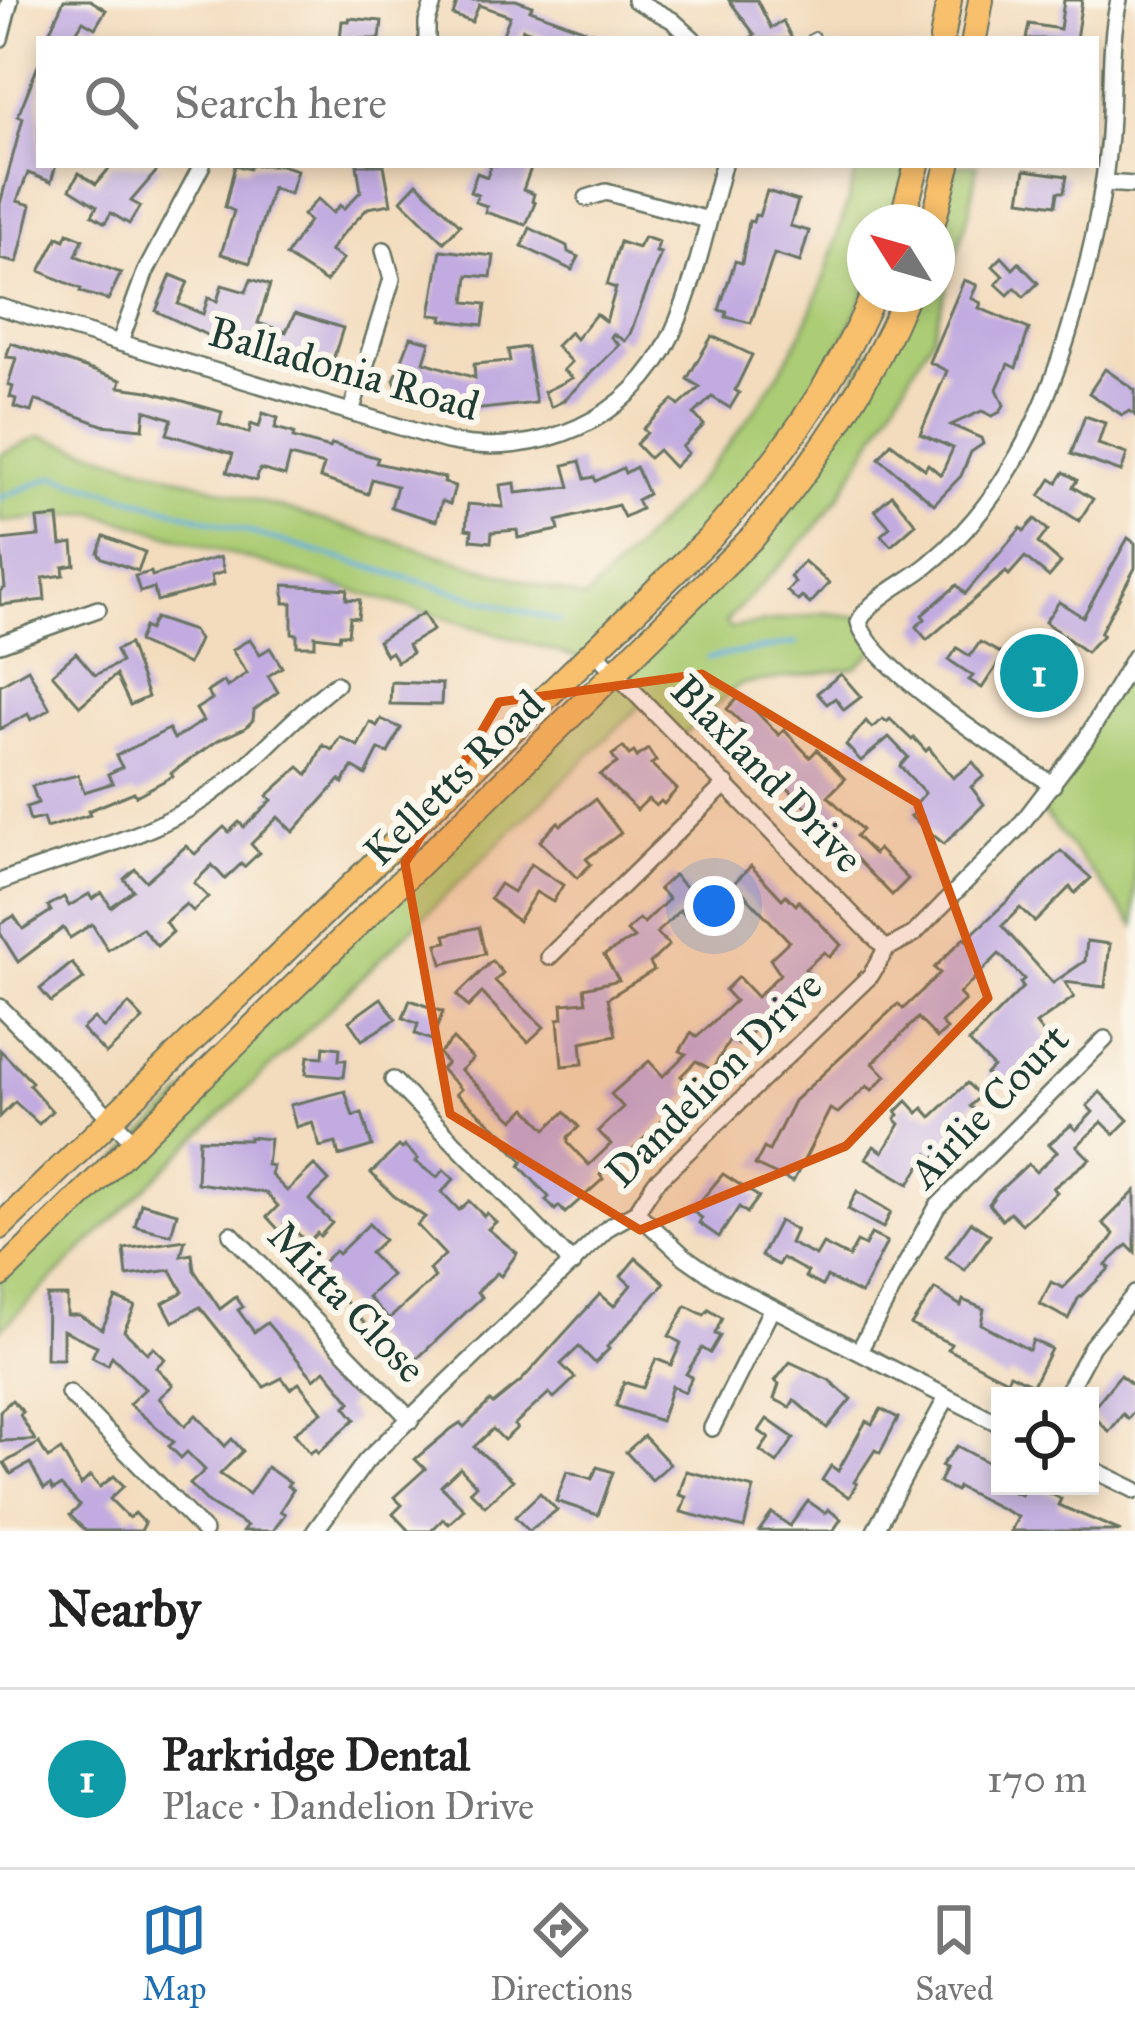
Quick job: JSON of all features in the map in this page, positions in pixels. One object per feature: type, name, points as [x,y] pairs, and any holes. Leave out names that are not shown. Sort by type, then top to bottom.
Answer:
[{"type":"main road","points":[[943,36],[949,0]]},
{"type":"main road","points":[[975,36],[981,0]]},
{"type":"main road","points":[[906,204],[916,168]]},
{"type":"main road","points":[[938,204],[947,168]]},
{"type":"main road","name":"Kelletts Road","points":[[0,1227],[710,538],[760,482],[833,376],[865,312]]},
{"type":"main road","name":"Kelletts Road","points":[[0,1275],[740,551],[795,487],[858,394],[898,312]]},
{"type":"street","points":[[0,39],[10,0]]},
{"type":"street","points":[[427,36],[434,0]]},
{"type":"street","points":[[635,0],[690,36]]},
{"type":"street","points":[[1053,785],[923,693],[865,636],[859,622],[866,610],[956,539],[998,488],[1024,446],[1050,387],[1104,184],[1119,0]]},
{"type":"street","points":[[120,342],[145,273],[200,168]]},
{"type":"street","name":"Balladonia Road","points":[[0,307],[446,441],[486,447],[550,439],[597,418],[631,392],[665,346],[681,311],[722,168]]},
{"type":"street","points":[[1104,184],[1135,185]]},
{"type":"street","points":[[587,198],[606,192],[708,220]]},
{"type":"street","points":[[351,412],[392,279],[384,250]]},
{"type":"street","points":[[0,644],[98,609]]},
{"type":"street","name":"Blaxland Drive","points":[[594,651],[886,949]]},
{"type":"street","name":"Dandelion Drive","points":[[314,1531],[366,1461],[610,1227],[636,1212],[655,1184],[871,975],[886,949],[914,934],[1006,842],[1053,785],[1132,666]]},
{"type":"street","points":[[0,882],[125,841],[190,809],[244,769],[336,684]]},
{"type":"street","points":[[549,957],[726,784]]},
{"type":"street","points":[[0,1007],[135,1143]]},
{"type":"street","name":"Airlie Court","points":[[859,1351],[917,1236],[937,1207],[1105,1039]]},
{"type":"street","points":[[393,1080],[573,1264]]},
{"type":"street","points":[[636,1212],[697,1266],[991,1419]]},
{"type":"street","name":"Mitta Close","points":[[231,1234],[411,1420]]},
{"type":"street","points":[[1070,1387],[1092,1346],[1135,1294]]},
{"type":"street","points":[[712,1428],[772,1308]]},
{"type":"street","points":[[69,1393],[204,1531]]},
{"type":"street","points":[[875,1531],[947,1397]]},
{"type":"street","points":[[1099,1472],[1135,1490]]},
{"type":"highlighted area","points":[[702,674],[917,803],[988,998],[846,1146],[640,1230],[450,1114],[405,863],[499,702]]},
{"type":"green space","points":[[857,168],[916,168],[906,204],[847,204],[847,312],[856,312],[803,425],[585,660],[95,513],[0,522],[0,455],[41,436],[585,599],[698,481],[749,418],[793,349],[814,305]]},
{"type":"green space","points":[[947,168],[977,168],[955,260],[955,204],[940,204]]},
{"type":"green space","points":[[896,312],[939,312],[932,337],[839,497],[813,531],[725,622],[730,628],[825,613],[861,617],[877,648],[855,668],[740,684],[681,737],[645,701],[0,1330],[0,1275],[754,536]]},
{"type":"green space","points":[[1135,656],[1135,926],[1037,805]]},
{"type":"building","points":[[64,0],[90,0],[106,10],[95,28],[83,21],[74,36],[47,36]]},
{"type":"building","points":[[458,0],[516,0],[532,6],[530,10],[602,36],[543,36],[523,29],[520,36],[502,36],[510,16],[479,5],[472,22],[453,15]]},
{"type":"building","points":[[729,0],[757,0],[771,28],[783,21],[790,36],[755,35]]},
{"type":"building","points":[[1064,0],[1082,0],[1076,36],[1027,36],[1029,24],[1060,29]]},
{"type":"building","points":[[342,21],[382,21],[380,36],[340,36]]},
{"type":"building","points":[[36,71],[36,168],[55,168],[51,182],[28,173],[17,201],[31,205],[17,263],[0,259],[0,204],[23,118],[18,116]]},
{"type":"building","points":[[109,168],[159,168],[131,201],[140,206],[129,224],[111,213],[105,223],[92,215],[97,206],[70,189],[79,173],[96,184]]},
{"type":"building","points":[[234,168],[297,170],[290,194],[272,188],[250,263],[221,254],[234,211],[225,207]]},
{"type":"building","points":[[357,168],[385,168],[391,204],[368,208],[341,236],[330,251],[343,259],[326,282],[286,256],[309,221],[303,215],[318,199],[333,213],[340,205],[344,209],[361,191]]},
{"type":"building","points":[[490,168],[531,168],[523,190],[534,194],[535,203],[526,225],[485,212],[487,206],[475,202],[478,195],[470,192],[477,173],[487,177]]},
{"type":"building","points":[[1025,170],[1067,176],[1056,205],[1020,200]]},
{"type":"building","points":[[417,183],[460,225],[444,242],[401,200]]},
{"type":"building","points":[[767,191],[798,201],[790,226],[809,231],[800,262],[774,254],[751,323],[726,317],[727,312],[719,310],[735,261],[742,263],[749,221],[759,216]]},
{"type":"building","points":[[530,228],[579,257],[572,270],[522,246]]},
{"type":"building","points":[[68,233],[83,239],[76,256],[121,273],[108,300],[80,292],[40,271],[58,237],[65,240]]},
{"type":"building","points":[[644,237],[659,242],[656,252],[661,253],[630,334],[625,341],[613,334],[619,345],[563,401],[551,407],[544,392],[572,378],[563,370],[571,362],[556,346],[570,332],[576,339],[596,314],[606,322],[616,288],[607,285],[620,242],[638,248]]},
{"type":"building","points":[[441,250],[494,256],[491,277],[468,275],[465,302],[486,304],[483,325],[430,315]]},
{"type":"building","points":[[1002,257],[1013,269],[1019,263],[1038,283],[1024,297],[1015,288],[1008,295],[996,284],[1003,276],[993,266]]},
{"type":"building","points":[[171,275],[188,282],[178,304],[203,314],[208,298],[217,301],[222,285],[246,292],[251,279],[270,285],[258,323],[286,332],[295,313],[343,328],[333,360],[329,359],[327,367],[268,350],[265,359],[249,354],[252,341],[228,333],[226,341],[209,336],[156,311]]},
{"type":"building","points":[[964,280],[977,285],[971,298],[981,303],[979,308],[1029,329],[1016,368],[1008,364],[997,389],[1004,405],[1000,412],[992,416],[982,411],[951,425],[981,438],[983,444],[971,452],[961,476],[934,504],[879,458],[891,443],[941,475],[953,448],[920,434],[947,371],[929,362],[950,312],[955,312]]},
{"type":"building","points":[[712,336],[752,355],[735,390],[739,393],[730,408],[712,397],[694,414],[704,425],[682,447],[688,453],[674,467],[658,450],[649,458],[636,444],[647,433],[643,429],[673,400],[679,406],[700,387],[687,379]]},
{"type":"building","points":[[411,337],[430,342],[424,362],[475,378],[474,364],[510,361],[508,350],[527,347],[536,403],[463,411],[396,385]]},
{"type":"building","points":[[11,343],[121,380],[119,387],[222,412],[219,424],[249,433],[251,424],[259,427],[263,413],[278,418],[275,428],[294,433],[293,438],[330,448],[332,444],[378,458],[376,463],[445,478],[444,483],[455,486],[450,504],[442,501],[436,521],[416,515],[391,507],[397,486],[372,479],[368,494],[320,478],[324,465],[290,456],[285,476],[260,469],[256,481],[227,472],[233,454],[167,434],[172,419],[145,410],[143,429],[102,425],[35,400],[31,412],[14,407],[13,387],[8,385],[16,358],[6,357]]},
{"type":"building","points":[[1105,369],[1135,390],[1135,415],[1130,411],[1122,415],[1089,393]]},
{"type":"building","points":[[1085,416],[1105,423],[1098,444],[1127,454],[1121,472],[1071,454]]},
{"type":"building","points":[[580,461],[585,479],[596,481],[636,467],[648,494],[637,500],[641,509],[624,517],[618,505],[557,521],[559,530],[518,538],[517,530],[492,532],[491,542],[471,540],[472,530],[466,529],[468,504],[503,507],[500,485],[515,483],[516,493],[570,487],[564,465]]},
{"type":"building","points":[[1064,472],[1077,480],[1073,487],[1093,499],[1079,521],[1040,496],[1051,479],[1057,483]]},
{"type":"building","points":[[892,495],[916,524],[891,546],[881,535],[890,527],[875,510]]},
{"type":"building","points":[[58,517],[61,545],[73,543],[75,565],[63,567],[64,575],[43,578],[45,600],[0,605],[0,591],[5,588],[0,540],[39,536],[37,519]]},
{"type":"building","points":[[1035,519],[1048,530],[1038,543],[1061,563],[1049,577],[1025,557],[927,640],[916,627],[925,619],[922,615],[957,585],[965,594],[1021,528],[1024,531]]},
{"type":"building","points":[[104,536],[145,552],[138,571],[102,558],[98,553]]},
{"type":"building","points":[[1128,538],[1135,543],[1135,568],[1103,635],[1086,652],[1045,622],[1059,602],[1083,617]]},
{"type":"building","points":[[220,557],[224,572],[211,576],[213,586],[157,601],[154,588],[140,592],[135,576],[151,572],[152,576]]},
{"type":"building","points":[[804,561],[829,583],[810,604],[787,591],[795,582],[790,577]]},
{"type":"building","points":[[284,585],[347,589],[346,599],[360,600],[358,618],[350,617],[348,635],[340,634],[339,639],[315,636],[315,646],[297,646],[292,603],[284,603]]},
{"type":"building","points":[[423,613],[433,630],[408,645],[412,653],[397,662],[391,652],[386,655],[378,641]]},
{"type":"building","points":[[155,618],[193,631],[199,640],[188,664],[138,642],[144,627],[149,630]]},
{"type":"building","points":[[250,639],[260,654],[270,648],[282,667],[268,676],[278,692],[254,710],[245,728],[217,741],[173,776],[136,796],[134,792],[88,811],[90,815],[46,828],[43,818],[30,821],[26,807],[38,803],[32,786],[78,775],[84,792],[113,783],[108,774],[122,767],[116,756],[169,729],[174,739],[203,721],[196,709],[212,699],[207,692],[224,681],[227,687],[247,673],[232,650]]},
{"type":"building","points":[[980,642],[1004,655],[982,688],[949,660],[957,648],[970,656]]},
{"type":"building","points":[[129,644],[148,697],[130,705],[116,675],[80,706],[52,674],[76,653],[95,675],[121,662],[116,650]]},
{"type":"building","points":[[1029,651],[1073,680],[1059,702],[1009,668],[1019,652],[1026,656]]},
{"type":"building","points":[[28,669],[50,709],[0,729],[0,685]]},
{"type":"building","points":[[841,674],[861,697],[844,710],[835,698],[827,704],[817,693]]},
{"type":"building","points":[[391,682],[442,684],[441,705],[390,704]]},
{"type":"building","points":[[740,695],[779,735],[784,730],[810,757],[817,750],[845,779],[828,796],[862,830],[856,836],[874,854],[878,849],[908,879],[892,895],[734,733],[743,724],[727,709]]},
{"type":"building","points":[[381,719],[401,728],[388,753],[379,749],[366,775],[352,767],[343,783],[340,780],[293,832],[278,817],[251,844],[259,853],[244,867],[241,864],[225,879],[212,865],[194,883],[208,897],[193,911],[186,904],[165,922],[173,932],[157,946],[142,928],[108,950],[92,924],[70,938],[63,928],[18,962],[0,933],[0,924],[14,916],[23,929],[64,897],[69,906],[89,894],[92,899],[102,893],[111,907],[133,890],[124,879],[135,869],[146,881],[186,846],[195,854],[224,827],[229,832],[239,822],[244,827],[272,800],[267,796],[299,767],[308,775],[323,745],[332,750],[340,737],[358,746],[370,722],[377,726]]},
{"type":"building","points":[[890,719],[926,751],[929,748],[953,778],[973,762],[984,776],[971,787],[984,804],[944,844],[910,816],[918,812],[913,807],[925,793],[900,766],[908,757],[889,737],[861,761],[846,745],[866,721],[872,728]]},
{"type":"building","points":[[623,747],[637,757],[648,749],[656,761],[651,764],[677,789],[664,804],[661,801],[656,806],[648,799],[637,810],[600,775],[617,763],[612,755]]},
{"type":"building","points":[[595,799],[621,833],[586,859],[591,864],[577,878],[540,841],[558,822],[561,825]]},
{"type":"building","points":[[1061,851],[1091,878],[1075,893],[1070,887],[1035,922],[1020,908],[1002,926],[1053,983],[1085,961],[1087,941],[1110,944],[1105,987],[1065,982],[1074,997],[1036,1024],[1051,1043],[1011,1082],[1007,1078],[998,1087],[986,1074],[993,1067],[969,1042],[1023,987],[1024,979],[999,954],[959,994],[965,1000],[941,1023],[947,1029],[937,1038],[918,1018],[873,1063],[886,1076],[872,1090],[867,1086],[838,1113],[830,1109],[793,1182],[755,1165],[764,1148],[769,1151],[794,1101],[898,1004],[903,1009],[940,973],[934,968],[964,938],[973,939],[971,935]]},
{"type":"building","points":[[531,864],[563,885],[553,902],[536,892],[518,921],[490,899],[500,884],[513,892]]},
{"type":"building","points":[[751,866],[782,899],[786,895],[796,905],[799,901],[841,945],[829,957],[824,952],[805,969],[811,975],[739,1045],[731,1038],[712,1070],[696,1061],[681,1076],[690,1093],[565,1213],[559,1206],[555,1210],[520,1166],[523,1161],[500,1138],[504,1134],[456,1094],[461,1089],[441,1069],[447,1063],[439,1054],[453,1039],[473,1059],[461,1070],[514,1120],[526,1108],[546,1129],[565,1112],[579,1127],[568,1143],[589,1165],[611,1144],[598,1131],[623,1107],[611,1094],[649,1061],[663,1076],[686,1054],[680,1051],[691,1033],[697,1037],[735,1001],[725,990],[738,977],[757,997],[780,974],[770,959],[789,941],[734,883]]},
{"type":"building","points":[[674,875],[708,911],[694,925],[680,910],[657,933],[669,945],[650,963],[654,970],[608,998],[616,1035],[581,1042],[583,1064],[562,1066],[558,1019],[563,1018],[562,1004],[586,1002],[584,988],[619,980],[604,955],[634,938],[627,931],[639,919],[644,923],[669,899],[659,889]]},
{"type":"building","points":[[479,927],[485,954],[442,964],[437,944],[447,942],[445,935]]},
{"type":"building","points":[[492,961],[503,973],[495,981],[544,1027],[528,1042],[482,993],[468,1007],[457,995]]},
{"type":"building","points":[[72,963],[84,979],[51,1002],[40,989]]},
{"type":"building","points":[[381,998],[396,1019],[362,1040],[349,1021]]},
{"type":"building","points":[[410,1000],[443,1012],[432,1040],[415,1034],[418,1024],[403,1018]]},
{"type":"building","points":[[129,1004],[143,1019],[106,1054],[82,1029],[94,1018],[104,1028]]},
{"type":"building","points":[[324,1046],[340,1048],[339,1060],[346,1060],[344,1077],[306,1074],[308,1056],[323,1057]]},
{"type":"building","points":[[0,1050],[52,1111],[39,1124],[15,1102],[0,1117]]},
{"type":"building","points":[[967,1083],[980,1096],[970,1106],[979,1115],[953,1146],[950,1143],[933,1159],[928,1154],[909,1184],[866,1158],[874,1146],[883,1152],[900,1124],[896,1112],[907,1101],[918,1113],[923,1108],[931,1117]]},
{"type":"building","points":[[345,1091],[353,1116],[362,1113],[372,1146],[339,1156],[336,1143],[320,1147],[312,1122],[296,1127],[290,1105]]},
{"type":"building","points":[[1100,1092],[1128,1120],[1114,1134],[1102,1122],[1077,1146],[1090,1159],[1053,1188],[1057,1192],[1022,1224],[1010,1212],[1002,1220],[989,1204],[997,1193],[1028,1164],[1036,1172],[1057,1152],[1049,1144],[1071,1125],[1076,1130],[1093,1112],[1087,1106]]},
{"type":"building","points":[[199,1139],[270,1139],[267,1165],[273,1166],[271,1175],[287,1191],[314,1165],[329,1181],[309,1200],[332,1223],[320,1236],[317,1233],[307,1243],[287,1222],[279,1230],[267,1217],[278,1206],[266,1193],[197,1183]]},
{"type":"building","points":[[399,1146],[405,1146],[418,1159],[415,1162],[437,1177],[444,1170],[454,1179],[442,1192],[459,1210],[469,1201],[484,1216],[487,1213],[496,1222],[488,1229],[517,1253],[501,1276],[497,1273],[477,1292],[482,1297],[402,1373],[319,1272],[324,1268],[321,1264],[369,1224],[384,1240],[370,1253],[391,1275],[368,1297],[389,1319],[435,1277],[429,1270],[445,1255],[417,1225],[425,1217],[371,1173]]},
{"type":"building","points":[[723,1174],[759,1197],[747,1213],[739,1207],[719,1237],[699,1223],[702,1218],[692,1211]]},
{"type":"building","points":[[857,1191],[891,1212],[883,1228],[848,1209]]},
{"type":"building","points":[[1135,1191],[1135,1253],[1127,1245],[1106,1265],[1110,1268],[1078,1299],[1068,1319],[1040,1304],[1051,1282],[1063,1288],[1108,1243],[1114,1234],[1103,1223]]},
{"type":"building","points":[[141,1203],[177,1213],[171,1235],[135,1226]]},
{"type":"building","points":[[779,1221],[796,1230],[790,1243],[816,1256],[823,1244],[849,1257],[857,1242],[865,1246],[871,1234],[887,1242],[861,1294],[827,1277],[822,1286],[782,1258],[778,1265],[761,1256]]},
{"type":"building","points":[[971,1222],[990,1235],[965,1270],[946,1257]]},
{"type":"building","points":[[185,1240],[181,1256],[192,1254],[194,1270],[220,1309],[236,1297],[243,1307],[238,1310],[254,1332],[267,1323],[314,1379],[325,1370],[351,1402],[345,1407],[355,1419],[318,1453],[316,1449],[310,1453],[294,1433],[322,1412],[299,1383],[290,1389],[282,1378],[264,1387],[200,1307],[173,1322],[163,1303],[183,1292],[171,1270],[127,1276],[124,1249]]},
{"type":"building","points":[[636,1258],[665,1283],[609,1349],[595,1363],[579,1347],[561,1364],[575,1378],[554,1398],[549,1393],[504,1440],[493,1429],[474,1447],[513,1480],[485,1506],[470,1491],[476,1485],[460,1468],[441,1486],[464,1509],[449,1524],[443,1519],[431,1531],[409,1531],[393,1514],[402,1505],[394,1497],[425,1469],[415,1459],[521,1381],[600,1294],[614,1306],[631,1285],[621,1276]]},
{"type":"building","points":[[935,1289],[961,1306],[963,1300],[984,1309],[981,1324],[1029,1350],[1033,1340],[1051,1349],[1033,1385],[1010,1374],[1007,1380],[911,1325]]},
{"type":"building","points":[[47,1296],[67,1296],[67,1315],[79,1315],[102,1329],[116,1298],[135,1306],[124,1331],[147,1353],[153,1347],[165,1359],[156,1367],[173,1385],[159,1398],[185,1426],[196,1415],[225,1446],[232,1439],[243,1451],[220,1474],[249,1494],[267,1467],[290,1483],[287,1486],[293,1490],[280,1511],[285,1514],[273,1531],[243,1531],[247,1526],[210,1504],[190,1484],[205,1470],[187,1452],[181,1458],[169,1446],[174,1442],[129,1404],[145,1389],[112,1356],[108,1365],[92,1357],[97,1346],[63,1330],[63,1359],[46,1359]]},
{"type":"building","points":[[686,1306],[722,1318],[715,1334],[720,1336],[710,1353],[702,1348],[686,1374],[692,1377],[685,1392],[672,1386],[661,1421],[616,1406],[624,1382],[643,1388],[656,1359],[671,1365],[681,1343],[669,1336]]},
{"type":"building","points":[[790,1362],[829,1380],[851,1399],[827,1428],[794,1400],[790,1407],[774,1399],[779,1384],[775,1381]]},
{"type":"building","points":[[1120,1375],[1135,1387],[1135,1410],[1128,1419],[1123,1414],[1109,1432],[1099,1421],[1099,1401]]},
{"type":"building","points":[[12,1400],[35,1440],[0,1441],[0,1411]]},
{"type":"building","points":[[881,1409],[898,1418],[880,1453],[875,1450],[854,1482],[849,1497],[822,1480],[831,1466],[838,1471],[866,1421],[872,1424]]},
{"type":"building","points":[[767,1419],[794,1438],[777,1463],[760,1451],[769,1438],[759,1431]]},
{"type":"building","points":[[644,1436],[670,1464],[652,1480],[626,1452]]},
{"type":"building","points":[[39,1443],[48,1458],[61,1450],[81,1485],[90,1476],[100,1487],[114,1476],[124,1486],[110,1499],[129,1518],[135,1513],[145,1523],[141,1531],[86,1531],[70,1515],[80,1506],[61,1486],[44,1489],[30,1463],[11,1474],[4,1463]]},
{"type":"building","points":[[957,1446],[991,1464],[991,1495],[1053,1495],[1061,1499],[1058,1505],[1121,1531],[1011,1531],[1018,1517],[939,1482],[946,1468],[941,1466]]},
{"type":"building","points":[[597,1467],[613,1472],[598,1515],[556,1501],[567,1471],[592,1479]]},
{"type":"building","points":[[686,1471],[754,1488],[744,1528],[681,1512],[686,1497],[679,1495]]},
{"type":"building","points":[[540,1493],[557,1510],[529,1531],[515,1517]]},
{"type":"building","points":[[808,1501],[841,1519],[833,1531],[759,1531],[772,1513],[790,1526]]},
{"type":"waterway","points":[[0,498],[55,476],[560,622]]},
{"type":"waterway","points":[[708,658],[796,643]]},
{"type":"place","name":"Parkridge Dental","points":[[1039,673]]}]
